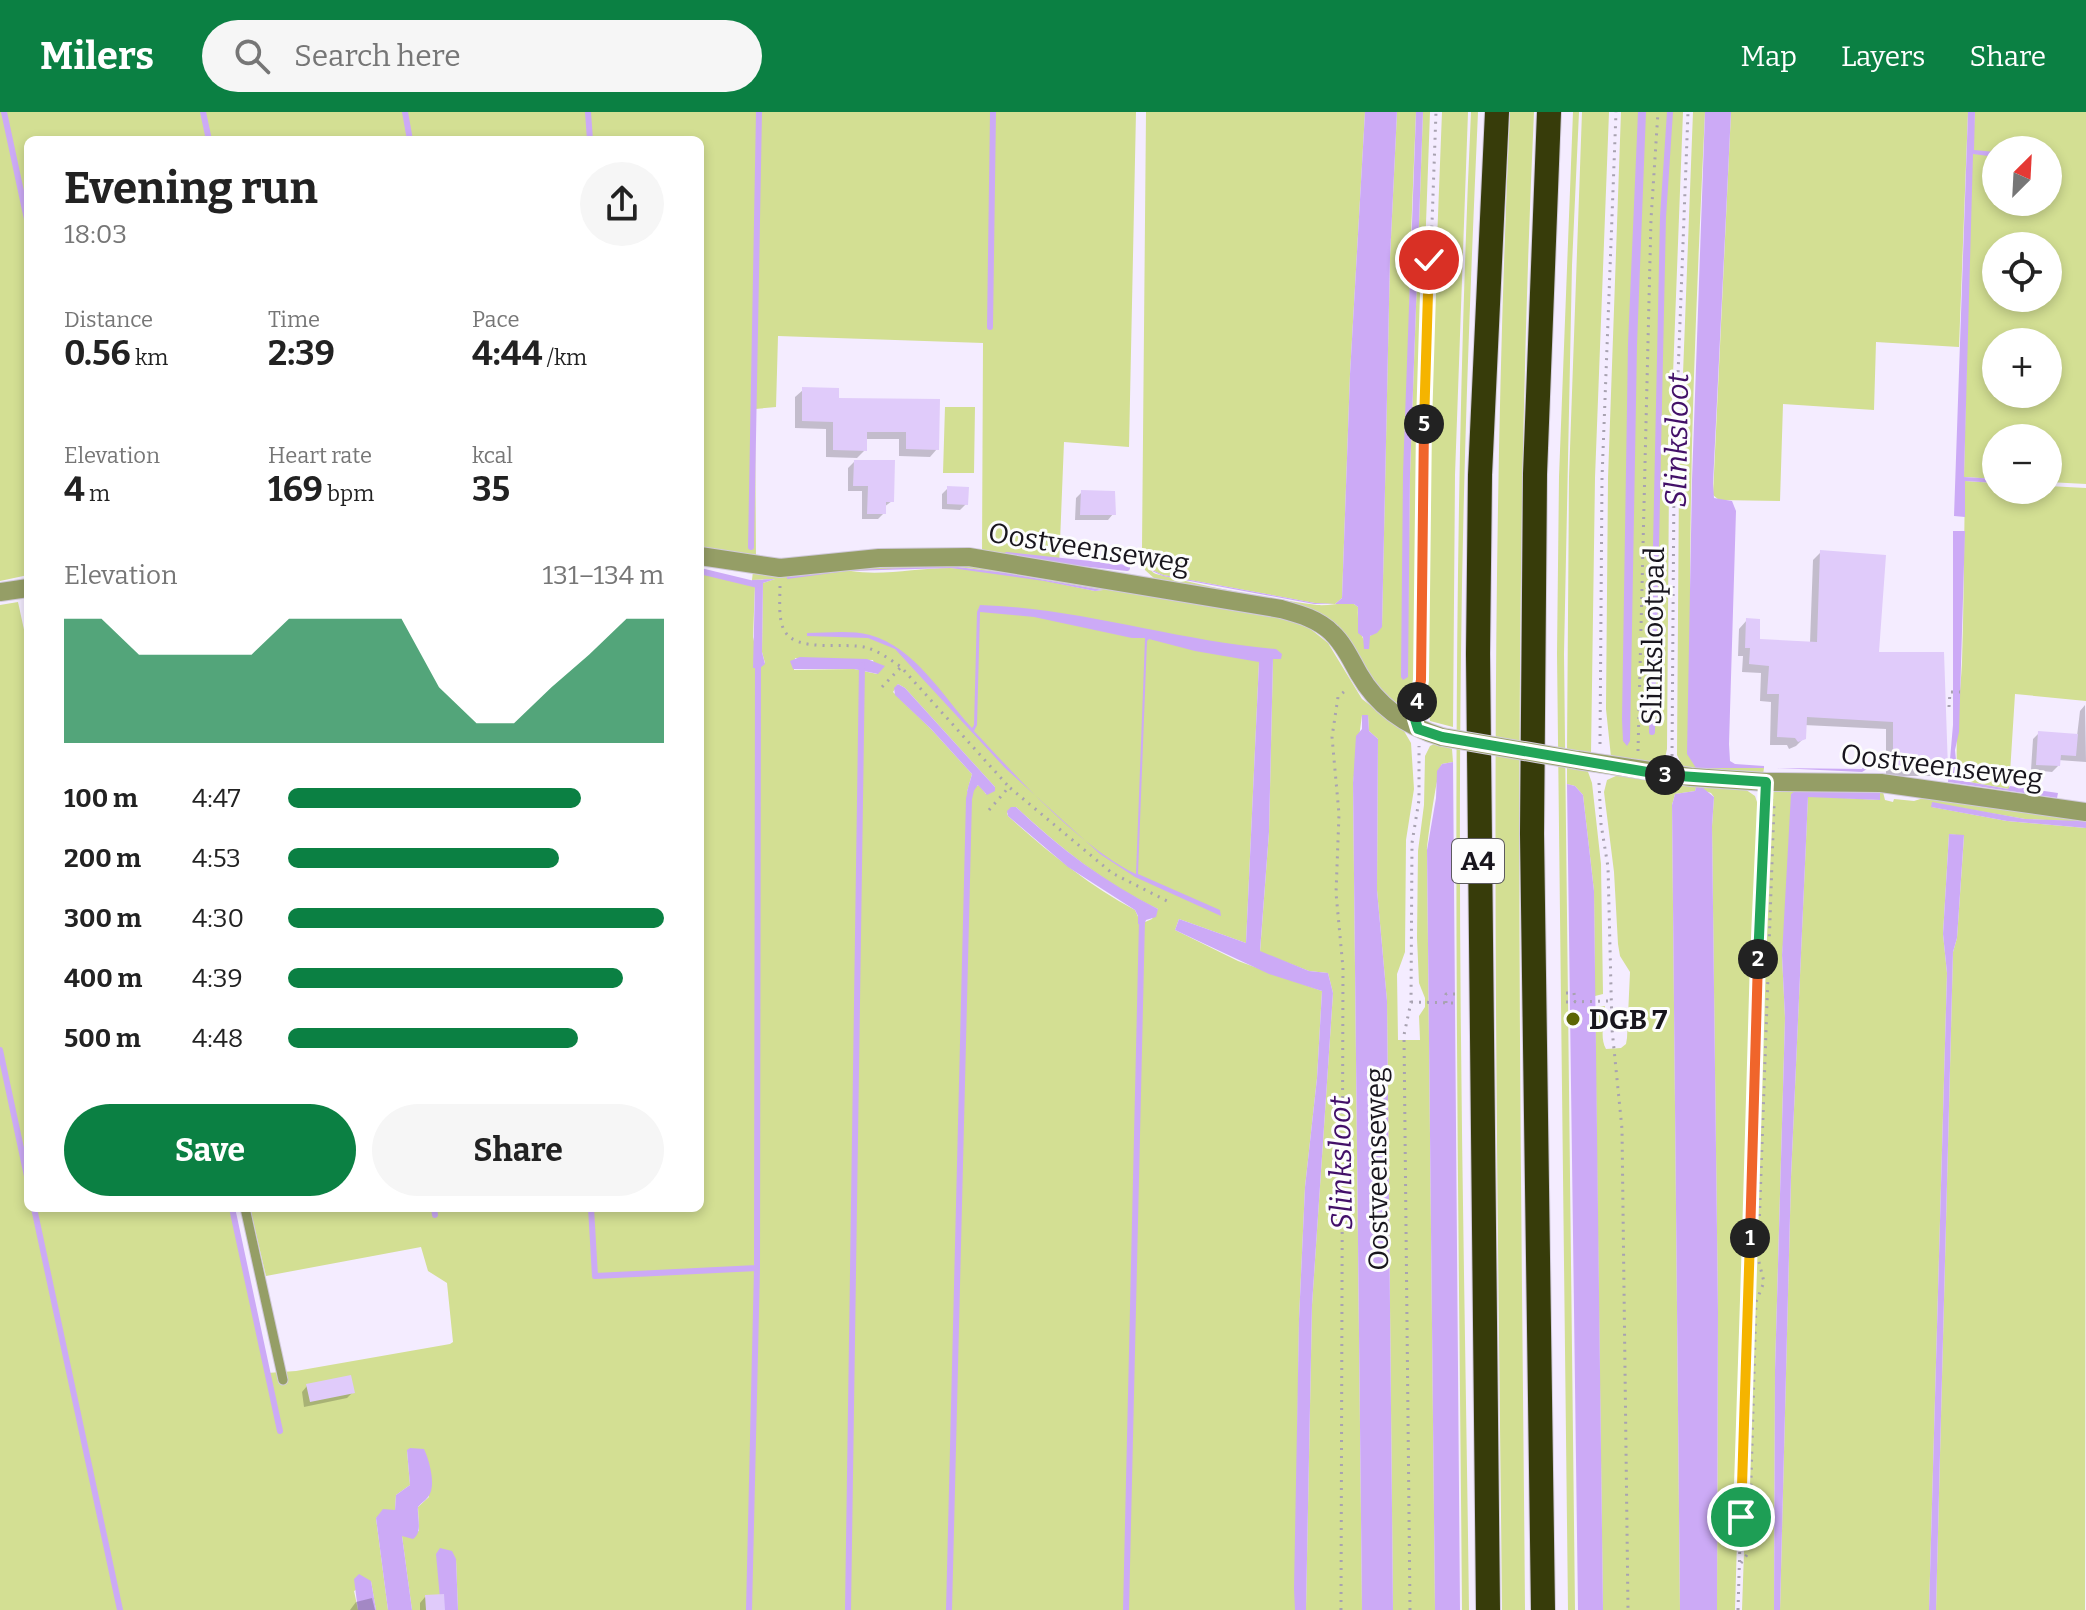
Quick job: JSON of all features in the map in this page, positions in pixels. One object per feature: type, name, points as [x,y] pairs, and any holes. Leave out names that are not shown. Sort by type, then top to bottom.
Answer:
[{"type":"highway","name":"A4","points":[[1488,1610],[1478,654],[1480,475],[1497,112]]},
{"type":"highway","name":"A4","points":[[1543,1610],[1532,834],[1535,474],[1549,112]]},
{"type":"street","name":"Oostveenseweg","points":[[704,557],[780,568],[879,558],[969,557],[1262,605],[1297,613],[1325,627],[1341,643],[1379,701],[1418,729],[1442,737],[1672,776],[1766,782],[1881,783],[2086,812]]},
{"type":"street","points":[[0,592],[24,589]]},
{"type":"lane","points":[[246,1212],[283,1380]]},
{"type":"path","name":"Oostveenseweg","points":[[1410,1610],[1404,1035],[1411,1002],[1412,863],[1419,800],[1418,729],[1414,716],[1421,680],[1423,459],[1436,112]]},
{"type":"path","points":[[1616,112],[1602,478],[1599,798],[1608,867],[1612,1029],[1622,1129],[1628,1610]]},
{"type":"path","points":[[1637,771],[1651,219],[1658,112]]},
{"type":"path","name":"Slinkslootpad","points":[[1672,776],[1674,480],[1688,112]]},
{"type":"path","points":[[780,568],[781,617],[783,629],[789,637],[805,644],[867,648],[901,667],[1009,787],[1112,873],[1169,902]]},
{"type":"path","points":[[882,687],[901,667]]},
{"type":"path","points":[[1341,1610],[1343,968],[1336,893],[1339,814],[1332,737],[1338,697],[1360,676]]},
{"type":"path","points":[[1949,707],[1950,692],[1960,692]]},
{"type":"path","points":[[1740,1565],[1749,1552],[1756,1302],[1764,1282],[1758,1258],[1774,806],[1766,782]]},
{"type":"path","points":[[1738,1610],[1757,963],[1766,782]]},
{"type":"path","points":[[989,810],[1009,787]]},
{"type":"path","points":[[1566,993],[1574,993],[1575,1002]]},
{"type":"path","points":[[1446,1003],[1446,994],[1457,994]]},
{"type":"path","points":[[1566,1002],[1612,1001]]},
{"type":"path","points":[[1411,1002],[1454,1003]]},
{"type":"green space","points":[[0,112],[1136,112],[1129,447],[1064,442],[1059,567],[982,555],[983,343],[778,336],[776,407],[755,409],[756,561],[704,549],[704,136],[24,136],[24,576],[0,581]]},
{"type":"green space","points":[[1146,112],[1365,112],[1350,374],[1342,598],[1335,604],[1358,607],[1360,629],[1369,649],[1369,637],[1382,626],[1390,258],[1397,112],[1416,112],[1410,259],[1407,679],[1410,474],[1423,112],[1430,112],[1417,474],[1415,679],[1413,692],[1406,703],[1396,704],[1370,680],[1348,638],[1155,579],[1145,570],[1142,548]],"holes":[[[1150,569],[1163,575],[1333,604],[1317,605],[1175,579],[1156,574]]]},
{"type":"green space","points":[[1442,112],[1468,112],[1455,475],[1453,727],[1430,721],[1426,690],[1428,474]]},
{"type":"green space","points":[[1471,112],[1478,112],[1463,518],[1460,773],[1469,1610],[1462,1610],[1457,673],[1459,486]]},
{"type":"green space","points":[[1510,112],[1534,112],[1522,486],[1520,673],[1525,1610],[1502,1610],[1498,1235],[1496,673],[1498,486]]},
{"type":"green space","points":[[1573,112],[1579,112],[1572,265],[1564,654],[1575,1610],[1568,1610],[1557,654],[1559,477]]},
{"type":"green space","points":[[1582,112],[1609,112],[1595,478],[1591,754],[1567,751],[1569,477]]},
{"type":"green space","points":[[1621,112],[1683,112],[1669,480],[1667,749],[1665,758],[1655,763],[1611,757],[1606,709],[1608,478]]},
{"type":"green space","points":[[1693,112],[1705,112],[1691,517],[1693,760],[1697,768],[1764,768],[1763,774],[1684,769],[1677,755],[1679,479]]},
{"type":"green space","points":[[1731,112],[1968,112],[1959,347],[1876,342],[1874,410],[1783,404],[1780,501],[1719,500],[1713,495]]},
{"type":"green space","points":[[1975,112],[2086,112],[2086,484],[2062,483],[2062,424],[1982,424],[1982,478],[1964,477]]},
{"type":"green space","points":[[945,407],[975,407],[974,473],[943,473]]},
{"type":"green space","points":[[1965,481],[1982,482],[1982,504],[2062,504],[2062,487],[2086,488],[2086,701],[2015,694],[2009,789],[1958,780],[1957,736],[1962,662]]},
{"type":"green space","points":[[949,560],[1298,619],[1328,643],[1362,699],[1404,731],[1411,743],[1414,789],[1406,840],[1405,952],[1397,974],[1398,1040],[1420,1040],[1419,1016],[1425,1007],[1419,983],[1417,938],[1418,851],[1424,805],[1425,756],[1430,746],[1436,743],[1452,749],[1453,762],[1442,764],[1440,769],[1427,850],[1435,1610],[1393,1610],[1387,1001],[1377,890],[1378,739],[1369,731],[1368,715],[1362,715],[1353,783],[1362,1610],[1306,1610],[1312,1305],[1333,993],[1328,973],[1309,971],[1260,952],[1269,832],[1273,659],[1259,662],[1246,943],[1179,919],[1175,930],[1238,961],[1322,991],[1317,1078],[1305,1187],[1299,1319],[1295,1610],[458,1610],[456,1559],[441,1610],[412,1610],[402,1536],[419,1531],[418,1507],[429,1497],[407,1450],[410,1485],[396,1495],[395,1510],[376,1518],[388,1610],[376,1610],[371,1581],[354,1591],[358,1610],[0,1610],[0,605],[18,602],[24,630],[24,1212],[234,1212],[267,1373],[296,1371],[453,1342],[447,1283],[428,1271],[421,1247],[266,1276],[251,1212],[704,1212],[704,571],[755,585],[753,637],[760,666],[765,663],[762,652],[763,583],[775,579],[752,580],[753,571],[784,577],[785,572]],"holes":[[[950,566],[1006,573],[1103,590],[967,569],[875,573],[851,571]],[[795,658],[873,660],[877,674],[854,669],[794,670]],[[898,684],[905,688],[995,787],[986,794],[979,785],[972,792],[967,792],[972,774],[893,692]],[[1016,807],[1083,864],[1158,909],[1152,919],[1145,922],[1139,919],[1135,910],[1068,867],[1008,816],[1007,813]]]},
{"type":"green space","points":[[1567,768],[1587,769],[1592,783],[1601,864],[1603,994],[1595,996],[1594,891],[1583,795],[1575,786],[1567,784]]},
{"type":"green space","points":[[1618,775],[1648,780],[1739,785],[1755,796],[1758,805],[1735,1610],[1717,1610],[1714,797],[1696,788],[1695,791],[1675,794],[1672,805],[1680,1610],[1603,1610],[1595,1007],[1605,1006],[1603,1034],[1606,1049],[1621,1048],[1627,1038],[1630,972],[1620,956],[1618,944],[1614,872],[1604,792],[1607,780]]},
{"type":"green space","points":[[1777,788],[1883,792],[1885,800],[1893,802],[1894,799],[1914,801],[1933,795],[2086,817],[2086,822],[2025,819],[1932,803],[1932,807],[2007,821],[2086,828],[2085,1610],[1936,1610],[1953,952],[1957,938],[1964,836],[1949,834],[1943,934],[1947,973],[1929,1610],[1780,1610],[1791,1177],[1808,796],[1880,800],[1879,792],[1798,789],[1782,955],[1785,1018],[1775,1370],[1774,1610],[1742,1610],[1770,803],[1772,793]]},
{"type":"shaded area","points":[[1365,112],[1397,112],[1390,258],[1382,627],[1370,636],[1369,649],[1364,649],[1363,637],[1358,633],[1358,607],[1354,604],[1335,604],[1342,598],[1350,374]]},
{"type":"shaded area","points":[[1416,112],[1423,112],[1410,474],[1408,677],[1403,680],[1403,473]]},
{"type":"shaded area","points":[[1638,112],[1646,112],[1637,345],[1630,741],[1627,746],[1623,741],[1622,719],[1628,344]]},
{"type":"shaded area","points":[[1705,112],[1731,112],[1713,484],[1714,498],[1732,501],[1736,511],[1730,761],[1764,768],[1696,768],[1687,754],[1692,480]]},
{"type":"shaded area","points":[[1968,112],[1975,112],[1974,150],[1982,151],[1982,155],[1973,154],[1964,477],[1982,478],[1982,482],[1965,481],[1965,517],[1954,516]]},
{"type":"shaded area","points":[[1953,531],[1965,531],[1959,732],[1955,750],[1958,780],[2008,789],[2010,786],[2058,793],[2057,798],[1948,782],[1953,725]]},
{"type":"shaded area","points":[[1149,548],[1150,569],[1163,575],[1335,604],[1314,604],[1163,576],[1150,570],[1147,560]]},
{"type":"shaded area","points":[[950,566],[1103,590],[951,568],[847,571],[787,579],[853,570]]},
{"type":"shaded area","points":[[775,579],[763,583],[762,652],[765,664],[753,668],[755,585],[752,580]]},
{"type":"shaded area","points":[[980,605],[1055,612],[1276,649],[1282,654],[1281,659],[1273,659],[1269,832],[1260,951],[1309,971],[1328,973],[1333,993],[1312,1305],[1306,1610],[1295,1610],[1294,1589],[1299,1319],[1305,1187],[1317,1078],[1322,991],[1269,974],[1175,930],[1179,919],[1246,943],[1259,662],[1147,641],[1138,874],[1220,910],[1221,916],[1135,877],[1081,837],[1136,874],[1145,638],[1132,638],[1034,617],[980,612],[977,725],[974,731],[1039,799],[1005,768],[895,649],[868,638],[807,636],[807,633],[855,633],[886,641],[927,674],[972,728],[977,612]]},
{"type":"shaded area","points":[[800,657],[867,659],[885,666],[878,674],[854,669],[793,669],[790,661]]},
{"type":"shaded area","points":[[898,684],[995,787],[995,791],[987,795],[978,785],[973,792],[967,792],[972,774],[895,695],[894,688]]},
{"type":"shaded area","points":[[1362,715],[1368,715],[1369,731],[1378,739],[1377,890],[1387,1001],[1393,1610],[1362,1610],[1353,783],[1356,736],[1362,729]]},
{"type":"shaded area","points":[[1867,760],[1867,769],[1862,772],[1777,768],[1862,769]]},
{"type":"shaded area","points":[[1453,762],[1460,1610],[1435,1610],[1427,850],[1437,771],[1442,764]]},
{"type":"shaded area","points":[[1567,784],[1575,786],[1583,795],[1594,891],[1603,1610],[1578,1610]]},
{"type":"shaded area","points":[[1696,787],[1703,788],[1714,797],[1717,1610],[1680,1610],[1672,805],[1675,794],[1695,791]]},
{"type":"shaded area","points":[[1798,789],[1880,792],[1880,800],[1808,797],[1791,1177],[1780,1610],[1774,1610],[1775,1370],[1785,1018],[1782,955],[1791,794]]},
{"type":"shaded area","points":[[1932,802],[2025,819],[2083,821],[2086,828],[2007,821],[1931,807]]},
{"type":"shaded area","points":[[1016,807],[1049,837],[1102,876],[1158,909],[1156,917],[1146,920],[1144,926],[1138,924],[1135,910],[1068,867],[1008,816],[1007,811]]},
{"type":"shaded area","points":[[1949,834],[1964,835],[1957,938],[1953,952],[1936,1610],[1929,1610],[1947,973],[1943,934]]},
{"type":"shaded area","points":[[424,1449],[432,1487],[428,1497],[418,1507],[419,1529],[416,1536],[413,1539],[402,1536],[412,1610],[388,1610],[376,1518],[383,1509],[395,1510],[396,1495],[410,1485],[407,1450]]},
{"type":"shaded area","points":[[440,1548],[452,1551],[456,1559],[458,1610],[441,1610],[436,1554]]},
{"type":"shaded area","points":[[359,1574],[371,1581],[376,1610],[358,1610],[354,1579]]},
{"type":"building","points":[[802,387],[839,388],[839,398],[940,399],[939,450],[906,449],[906,432],[867,432],[867,451],[833,450],[833,422],[802,421]]},
{"type":"building","points":[[854,460],[895,460],[894,502],[886,502],[886,514],[867,514],[868,486],[853,486]]},
{"type":"building","points":[[947,486],[969,487],[968,505],[947,504]]},
{"type":"building","points":[[1081,490],[1115,491],[1116,515],[1080,515]]},
{"type":"building","points":[[1820,550],[1886,555],[1879,652],[1944,652],[1948,769],[1893,769],[1893,722],[1807,717],[1806,739],[1798,742],[1795,738],[1777,737],[1779,694],[1767,694],[1769,666],[1749,664],[1750,648],[1745,648],[1746,618],[1760,619],[1760,639],[1817,642]]},
{"type":"building","points":[[2038,731],[2078,734],[2076,756],[2061,755],[2060,766],[2036,765]]},
{"type":"building","points":[[351,1375],[355,1393],[310,1402],[306,1384]]},
{"type":"building","points":[[444,1594],[445,1610],[426,1610],[425,1595]]},
{"type":"waterway","points":[[4,112],[24,205]]},
{"type":"waterway","points":[[203,112],[208,136]]},
{"type":"waterway","points":[[405,112],[409,136]]},
{"type":"waterway","points":[[588,112],[590,136]]},
{"type":"waterway","points":[[751,547],[759,112]]},
{"type":"waterway","points":[[990,327],[993,112]]},
{"type":"waterway","name":"Slinksloot","points":[[1652,732],[1663,217],[1670,112]]},
{"type":"waterway","points":[[1007,555],[1127,568]]},
{"type":"waterway","points":[[704,572],[758,585]]},
{"type":"waterway","points":[[749,1610],[757,1268],[758,662]]},
{"type":"waterway","points":[[848,1610],[862,665]]},
{"type":"waterway","points":[[949,1610],[969,799],[972,785]]},
{"type":"waterway","points":[[1126,1610],[1142,920]]},
{"type":"waterway","points":[[0,1050],[24,1162]]},
{"type":"waterway","points":[[35,1212],[120,1610]]},
{"type":"waterway","points":[[233,1212],[280,1431]]},
{"type":"waterway","points":[[591,1212],[595,1276],[757,1268]]},
{"type":"place","name":"DGB 7","points":[[1573,1019]]},
{"type":"route","points":[[1429,260],[1421,680],[1414,716],[1418,729],[1442,737],[1625,769],[1766,782],[1757,963],[1741,1517]]}]
